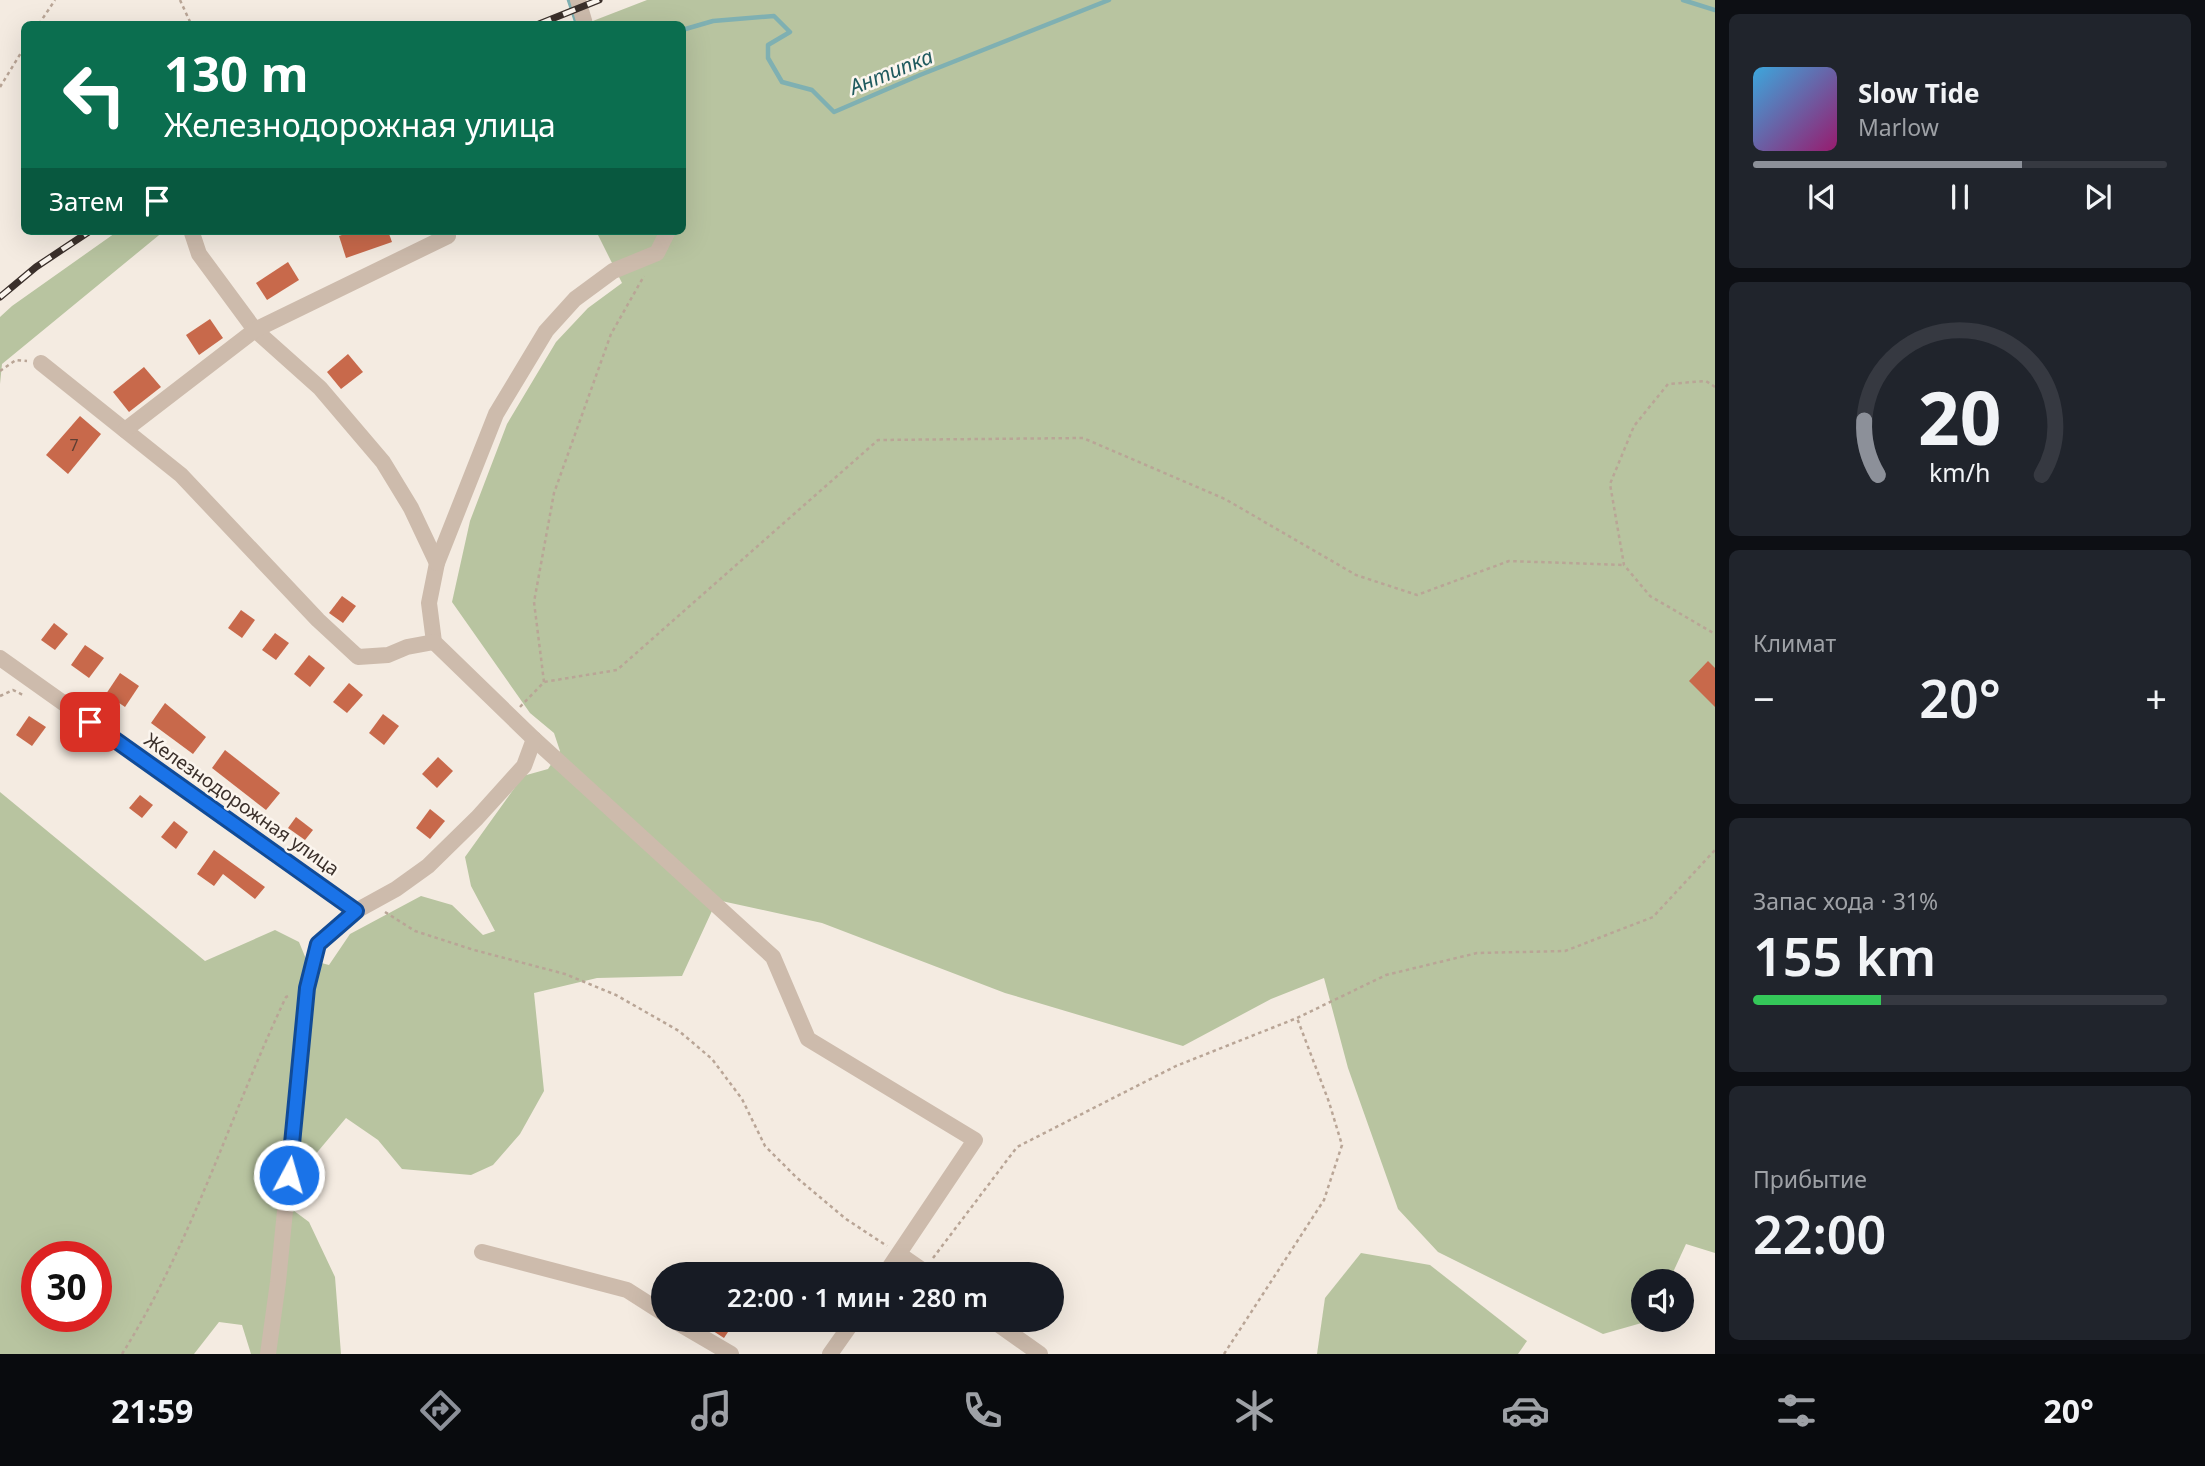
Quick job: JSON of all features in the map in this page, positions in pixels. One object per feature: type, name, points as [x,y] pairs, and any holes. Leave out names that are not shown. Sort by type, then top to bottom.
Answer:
[{"type":"street","points":[[578,0],[584,21]]},
{"type":"street","points":[[193,235],[199,254],[255,330],[320,388],[383,462],[411,508],[437,563]]},
{"type":"street","points":[[666,235],[657,253],[613,271],[575,299],[546,331],[496,414],[437,563],[429,603],[433,642],[534,739],[773,957],[808,1039],[975,1140],[893,1262]]},
{"type":"street","points":[[125,430],[255,330],[448,236]]},
{"type":"street","points":[[41,363],[181,475],[318,620],[358,657],[388,655],[407,647],[433,642]]},
{"type":"street","name":"Железнодорожная улица","points":[[0,658],[356,911]]},
{"type":"street","points":[[268,1354],[278,1282],[307,988],[318,944],[356,911],[396,889],[428,866],[477,818],[524,766],[534,739]]},
{"type":"street","points":[[482,1252],[627,1290],[651,1305]]},
{"type":"street","points":[[899,1254],[911,1262]]},
{"type":"street","points":[[693,1332],[731,1354]]},
{"type":"street","points":[[830,1354],[846,1332]]},
{"type":"street","points":[[1009,1332],[1040,1354]]},
{"type":"path","points":[[41,21],[55,0]]},
{"type":"path","points":[[180,0],[190,21]]},
{"type":"path","points":[[0,88],[21,53]]},
{"type":"path","points":[[544,682],[534,601],[555,493],[611,334],[643,276]]},
{"type":"path","points":[[0,371],[16,360],[41,363]]},
{"type":"path","points":[[1715,387],[1706,381],[1668,384],[1634,426],[1610,484],[1625,565],[1650,596],[1715,634]]},
{"type":"path","points":[[512,717],[544,682],[617,670],[878,440],[1083,438],[1225,499],[1356,575],[1417,595],[1509,561],[1625,565]]},
{"type":"path","points":[[933,1262],[1017,1147],[1176,1066],[1297,1018],[1386,975],[1477,953],[1565,951],[1653,917],[1715,850]]},
{"type":"path","points":[[371,903],[415,931],[565,974],[616,995],[679,1031],[712,1059],[735,1089],[765,1146],[796,1177],[846,1219],[899,1254]]},
{"type":"path","points":[[122,1354],[174,1259],[286,997],[307,988]]},
{"type":"path","points":[[1224,1354],[1324,1200],[1342,1145],[1329,1102],[1297,1018]]},
{"type":"green space","points":[[647,0],[1715,0],[1715,1253],[1686,1244],[1675,1269],[1631,1269],[1631,1326],[1603,1334],[1438,1252],[1398,1209],[1348,1068],[1324,978],[1271,999],[1183,1046],[1005,993],[822,923],[717,900],[682,976],[597,978],[534,993],[544,1091],[520,1134],[493,1165],[471,1175],[402,1169],[378,1140],[346,1118],[309,1162],[276,1153],[270,1193],[309,1222],[335,1277],[341,1354],[251,1354],[242,1325],[219,1322],[194,1354],[0,1354],[0,792],[205,961],[275,930],[299,942],[306,959],[329,965],[350,934],[421,896],[452,905],[483,935],[495,931],[471,886],[465,857],[523,776],[548,769],[560,751],[554,733],[530,713],[452,602],[470,521],[507,424],[556,342],[588,308],[622,283],[598,235],[686,235],[686,21],[593,21]]},
{"type":"green space","points":[[112,235],[159,235],[2,364],[0,384],[0,317]]},
{"type":"green space","points":[[1361,1253],[1430,1265],[1527,1341],[1518,1354],[1317,1354],[1325,1298]]},
{"type":"building","points":[[389,235],[392,242],[346,258],[339,236]]},
{"type":"building","points":[[288,262],[299,280],[267,300],[256,283]]},
{"type":"building","points":[[210,319],[223,338],[199,355],[186,335]]},
{"type":"building","points":[[348,354],[363,372],[341,389],[327,372]]},
{"type":"building","points":[[144,367],[161,387],[129,412],[113,392]]},
{"type":"building","points":[[80,416],[101,434],[68,474],[46,455]]},
{"type":"building","points":[[342,596],[356,606],[343,623],[329,613]]},
{"type":"building","points":[[241,610],[255,620],[242,638],[228,628]]},
{"type":"building","points":[[54,623],[68,634],[55,650],[41,640]]},
{"type":"building","points":[[275,633],[289,643],[276,660],[262,650]]},
{"type":"building","points":[[85,645],[104,658],[89,678],[71,665]]},
{"type":"building","points":[[309,655],[325,668],[310,687],[294,674]]},
{"type":"building","points":[[1708,661],[1715,668],[1715,707],[1689,681]]},
{"type":"building","points":[[120,673],[139,686],[125,707],[106,694]]},
{"type":"building","points":[[349,683],[363,695],[347,713],[333,702]]},
{"type":"building","points":[[165,703],[206,737],[193,754],[151,723]]},
{"type":"building","points":[[383,714],[399,726],[384,745],[369,733]]},
{"type":"building","points":[[29,716],[46,727],[32,746],[16,735]]},
{"type":"building","points":[[225,750],[280,793],[266,810],[212,768]]},
{"type":"building","points":[[438,757],[453,771],[437,788],[422,774]]},
{"type":"building","points":[[140,795],[153,805],[142,818],[129,808]]},
{"type":"building","points":[[430,809],[445,821],[430,839],[416,828]]},
{"type":"building","points":[[296,817],[313,830],[305,840],[288,828]]},
{"type":"building","points":[[174,821],[188,832],[176,849],[161,837]]},
{"type":"building","points":[[214,850],[265,887],[255,899],[223,874],[214,886],[197,874]]},
{"type":"building","points":[[715,1332],[728,1332],[724,1338]]},
{"type":"waterway","name":"Антипка","points":[[569,0],[576,21]]},
{"type":"waterway","name":"Антипка","points":[[686,29],[713,21],[774,16],[790,32],[768,45],[768,58],[782,82],[812,90],[834,112],[1109,0]]},
{"type":"waterway","name":"Антипка","points":[[1683,0],[1715,10]]},
{"type":"railway","points":[[546,21],[599,0]]},
{"type":"railway","points":[[0,297],[36,267],[84,235]]},
{"type":"route","points":[[90,722],[356,911],[318,944],[307,988],[289,1175]]}]
